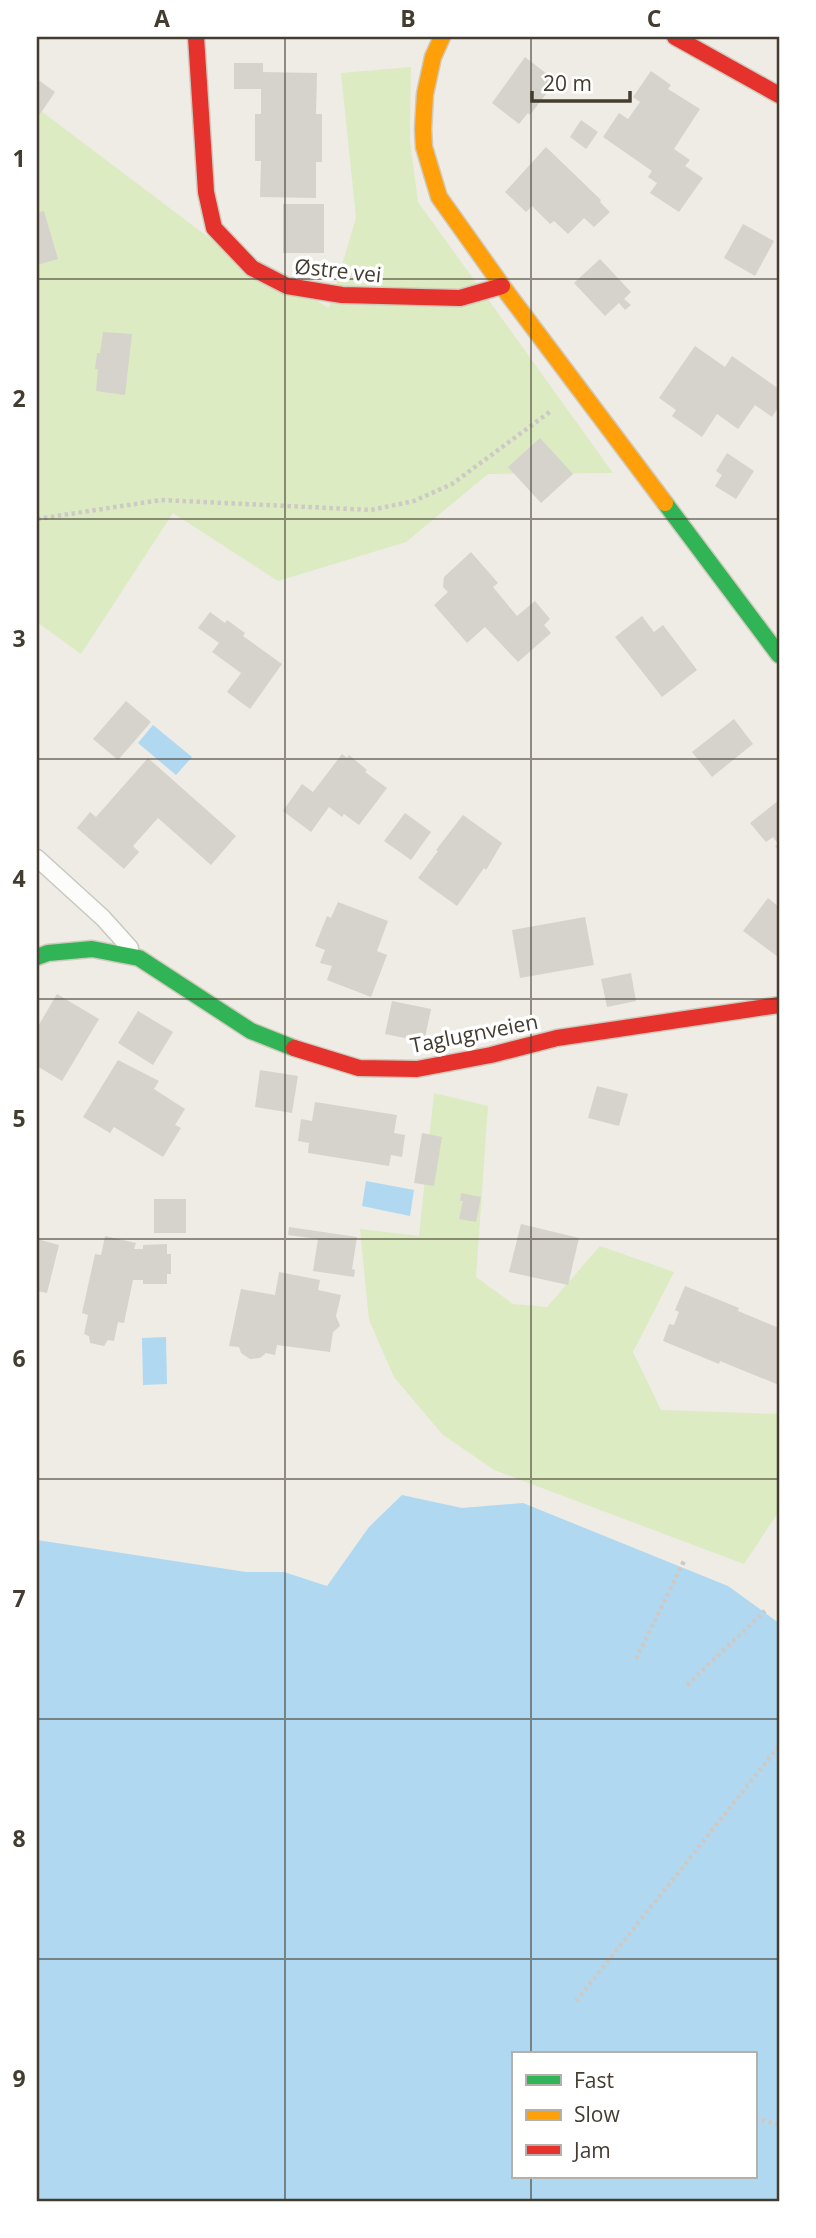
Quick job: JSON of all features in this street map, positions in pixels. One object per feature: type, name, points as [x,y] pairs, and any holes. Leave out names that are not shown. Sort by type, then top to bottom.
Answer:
[{"type":"street","name":"Østre vei","points":[[196,37],[206,192],[214,228],[251,268],[287,286],[342,295],[460,298],[502,286]]},
{"type":"street","points":[[442,37],[433,57],[425,94],[424,147],[439,197],[502,286],[779,654]]},
{"type":"street","points":[[675,37],[779,94]]},
{"type":"street","name":"Taglugnveien","points":[[37,957],[48,953],[92,949],[139,958],[251,1031],[305,1053],[359,1068],[417,1069],[491,1055],[557,1038],[779,1005]]},
{"type":"lane","points":[[37,858],[103,918],[139,958]]},
{"type":"path","points":[[37,519],[161,500],[371,510],[403,504],[452,484],[554,409]]},
{"type":"path","points":[[636,1659],[684,1561]]},
{"type":"path","points":[[687,1685],[765,1611]]},
{"type":"path","points":[[576,2001],[779,1746]]},
{"type":"path","points":[[756,2118],[779,2124]]},
{"type":"green space","points":[[411,67],[410,141],[418,202],[613,473],[488,474],[406,542],[278,581],[173,513],[81,654],[37,622],[37,108],[212,240],[329,308],[356,218],[341,73]]},
{"type":"green space","points":[[434,1093],[488,1106],[476,1277],[513,1304],[547,1307],[600,1246],[674,1272],[633,1352],[661,1410],[779,1414],[779,1511],[744,1564],[494,1470],[442,1434],[394,1377],[369,1320],[360,1229],[419,1236]]},
{"type":"water","points":[[153,725],[192,757],[176,775],[138,743]]},
{"type":"water","points":[[366,1181],[414,1190],[410,1216],[362,1206]]},
{"type":"water","points":[[166,1337],[167,1384],[143,1385],[142,1338]]},
{"type":"water","points":[[402,1495],[462,1508],[523,1503],[728,1586],[779,1623],[779,2201],[37,2201],[37,1540],[246,1572],[284,1572],[327,1586],[369,1527]]},
{"type":"building","points":[[525,57],[556,81],[530,115],[528,113],[519,124],[492,103]]},
{"type":"building","points":[[234,63],[263,63],[263,72],[317,73],[316,114],[322,114],[322,162],[316,162],[316,198],[260,197],[261,161],[255,161],[255,114],[261,114],[261,89],[234,89]]},
{"type":"building","points":[[651,71],[671,85],[668,89],[700,109],[674,149],[690,160],[685,166],[703,178],[679,212],[650,193],[657,183],[648,177],[652,171],[603,137],[619,113],[628,119],[640,102],[633,97]]},
{"type":"building","points":[[37,79],[55,92],[38,117],[37,116]]},
{"type":"building","points":[[581,120],[598,132],[586,149],[570,137]]},
{"type":"building","points":[[546,147],[610,212],[594,227],[584,218],[568,234],[554,221],[550,224],[532,206],[526,212],[505,192]]},
{"type":"building","points":[[283,204],[324,204],[324,253],[283,253]]},
{"type":"building","points":[[44,211],[58,259],[37,265],[37,213]]},
{"type":"building","points":[[743,224],[774,241],[755,276],[724,258]]},
{"type":"building","points":[[600,259],[631,292],[624,299],[631,305],[625,310],[619,303],[605,316],[574,283]]},
{"type":"building","points":[[103,332],[132,334],[125,395],[96,391],[98,369],[95,369]]},
{"type":"building","points":[[695,346],[725,367],[732,356],[779,389],[779,406],[772,417],[755,405],[738,429],[717,414],[702,437],[672,416],[676,410],[659,398]]},
{"type":"building","points":[[540,438],[573,474],[541,503],[508,467]]},
{"type":"building","points":[[727,453],[754,471],[736,499],[715,486],[722,475],[716,471]]},
{"type":"building","points":[[471,552],[498,583],[493,587],[517,616],[535,601],[550,619],[544,625],[551,633],[518,662],[485,627],[467,643],[434,605],[448,592],[443,587],[444,577]]},
{"type":"building","points":[[210,612],[245,633],[243,636],[282,664],[250,709],[227,692],[241,673],[212,652],[219,643],[198,628]]},
{"type":"building","points":[[642,616],[654,632],[663,625],[697,670],[662,697],[615,637]]},
{"type":"building","points":[[126,701],[151,722],[118,760],[93,739]]},
{"type":"building","points":[[734,719],[753,744],[712,777],[692,752]]},
{"type":"building","points":[[342,754],[347,758],[349,755],[367,770],[365,772],[387,788],[359,825],[329,807],[311,832],[283,811],[302,784],[313,792]]},
{"type":"building","points":[[148,758],[236,836],[211,865],[158,818],[133,846],[139,852],[124,869],[77,828],[90,812],[96,817]]},
{"type":"building","points":[[779,800],[779,851],[773,837],[766,842],[750,823]]},
{"type":"building","points":[[405,813],[431,832],[411,860],[384,841]]},
{"type":"building","points":[[463,815],[502,843],[486,870],[484,868],[457,906],[418,878]]},
{"type":"building","points":[[768,898],[779,907],[778,957],[743,931]]},
{"type":"building","points":[[338,902],[388,921],[377,951],[387,955],[371,997],[327,980],[332,966],[320,963],[325,950],[315,946],[327,916],[331,918]]},
{"type":"building","points":[[585,917],[594,965],[520,978],[512,930]]},
{"type":"building","points":[[631,973],[636,1001],[607,1007],[601,979]]},
{"type":"building","points":[[57,994],[99,1019],[62,1081],[37,1066],[37,1028]]},
{"type":"building","points":[[392,1001],[431,1009],[424,1042],[385,1034]]},
{"type":"building","points":[[138,1011],[173,1032],[153,1065],[118,1043]]},
{"type":"building","points":[[118,1060],[159,1081],[154,1089],[185,1109],[175,1125],[181,1128],[163,1157],[114,1127],[110,1133],[83,1117]]},
{"type":"building","points":[[260,1070],[298,1076],[292,1113],[255,1107]]},
{"type":"building","points":[[597,1086],[628,1094],[619,1126],[588,1118]]},
{"type":"building","points":[[315,1102],[397,1115],[394,1133],[405,1135],[402,1157],[391,1155],[389,1166],[308,1153],[309,1143],[298,1141],[301,1119],[312,1121]]},
{"type":"building","points":[[422,1133],[442,1137],[434,1186],[414,1183]]},
{"type":"building","points":[[461,1193],[481,1197],[476,1222],[459,1219],[463,1201],[460,1201]]},
{"type":"building","points":[[154,1199],[186,1199],[186,1233],[154,1233]]},
{"type":"building","points":[[521,1224],[579,1238],[568,1285],[509,1272]]},
{"type":"building","points":[[289,1227],[357,1237],[352,1269],[355,1270],[354,1277],[313,1271],[318,1239],[288,1235]]},
{"type":"building","points":[[105,1236],[136,1243],[134,1249],[143,1249],[143,1245],[167,1244],[167,1254],[171,1254],[171,1274],[167,1274],[167,1284],[143,1284],[143,1280],[133,1280],[124,1323],[118,1322],[114,1341],[108,1340],[104,1346],[90,1343],[89,1336],[84,1334],[88,1315],[82,1313],[95,1254],[101,1255]]},
{"type":"building","points":[[37,1239],[59,1245],[47,1293],[37,1291]]},
{"type":"building","points":[[279,1272],[320,1280],[318,1290],[341,1295],[336,1316],[340,1326],[333,1332],[330,1352],[277,1345],[275,1355],[266,1353],[260,1358],[250,1359],[241,1353],[239,1347],[229,1346],[241,1289],[275,1295]]},
{"type":"building","points":[[685,1286],[779,1328],[779,1385],[663,1341],[669,1324],[674,1325],[679,1312],[675,1310]]},
{"type":"traffic: fast","points":[[665,503],[779,655]]},
{"type":"traffic: fast","points":[[37,957],[48,953],[92,949],[139,958],[251,1031],[294,1048]]},
{"type":"traffic: slow","points":[[442,37],[433,57],[425,94],[423,129],[424,147],[439,197],[508,294],[665,503]]},
{"type":"traffic: jam","points":[[196,37],[206,192],[214,228],[252,268],[287,286],[342,295],[460,298],[502,286]]},
{"type":"traffic: jam","points":[[675,37],[779,95]]},
{"type":"traffic: jam","points":[[294,1048],[359,1068],[417,1069],[491,1055],[557,1038],[779,1005]]}]
